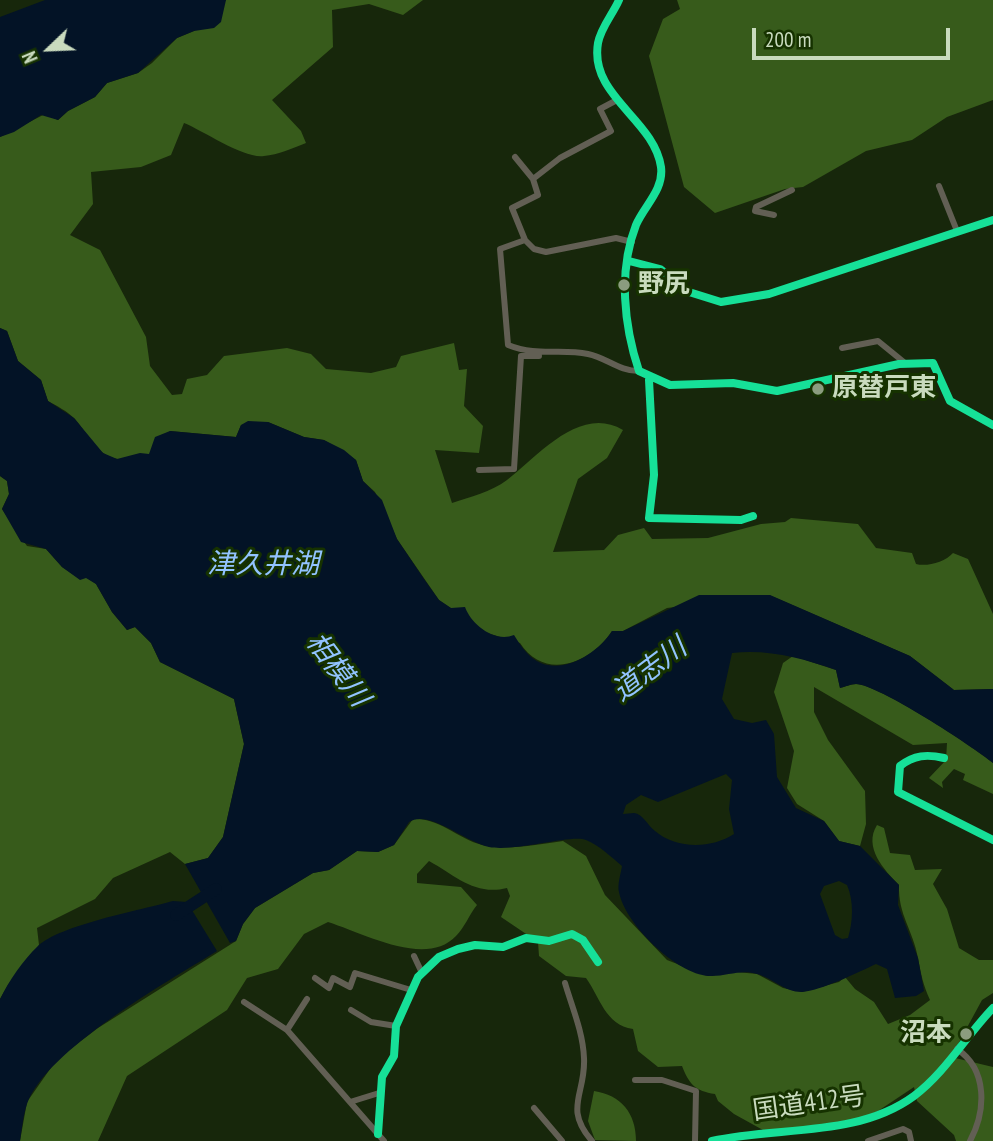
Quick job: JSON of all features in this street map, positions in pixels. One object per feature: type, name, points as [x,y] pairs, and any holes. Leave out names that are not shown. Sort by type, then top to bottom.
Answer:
[{"type":"main road","points":[[619,0],[600,35],[597,54],[604,77],[617,100],[652,144],[661,167],[660,185],[640,216],[629,261],[626,309],[639,371],[649,380],[671,387],[740,383],[777,391],[907,364],[933,363],[950,401],[993,425]]},
{"type":"main road","points":[[629,261],[660,268],[689,292],[705,299],[738,301],[769,294],[993,220]]},
{"type":"main road","points":[[649,380],[654,464],[649,518],[741,520],[753,516]]},
{"type":"main road","points":[[944,758],[919,754],[906,760],[900,766],[898,792],[993,840]]},
{"type":"main road","points":[[381,1137],[379,1093],[382,1077],[394,1056],[396,1026],[411,989],[422,973],[439,957],[475,945],[503,947],[526,938],[549,941],[572,934],[583,940],[598,962]]},
{"type":"main road","name":"国道412号","points":[[712,1141],[738,1135],[852,1125],[876,1118],[920,1090],[992,1011]]},
{"type":"street","points":[[533,179],[560,158],[611,131],[600,108],[617,100]]},
{"type":"street","points":[[515,157],[533,179],[538,195],[512,208],[525,240],[534,249],[546,252],[608,239],[632,242]]},
{"type":"street","points":[[939,186],[957,231]]},
{"type":"street","points":[[774,215],[755,211],[756,207],[792,190]]},
{"type":"street","points":[[525,240],[500,249],[504,322],[508,345],[544,354]]},
{"type":"street","points":[[842,348],[878,341],[907,364]]},
{"type":"street","points":[[479,470],[514,469],[521,356],[589,354],[617,368],[639,371]]},
{"type":"street","points":[[414,956],[422,973]]},
{"type":"street","points":[[315,978],[329,988],[333,978],[350,988],[355,973],[411,989]]},
{"type":"street","points":[[565,982],[584,1058],[584,1076],[575,1107],[585,1133],[592,1141]]},
{"type":"street","points":[[287,1030],[307,999]]},
{"type":"street","points":[[244,1002],[287,1030],[381,1137]]},
{"type":"street","points":[[351,1010],[371,1022],[396,1026]]},
{"type":"street","points":[[957,1049],[977,1069],[980,1086],[979,1124],[970,1141]]},
{"type":"street","points":[[635,1080],[662,1080],[696,1091],[695,1141]]},
{"type":"street","points":[[350,1102],[379,1093]]},
{"type":"street","points":[[534,1108],[562,1141]]},
{"type":"street","points":[[868,1141],[904,1129],[910,1134],[911,1141]]},
{"type":"green space","points":[[226,0],[423,0],[403,15],[369,4],[332,10],[333,47],[272,100],[301,131],[306,143],[275,154],[256,156],[235,149],[184,123],[171,155],[141,167],[91,172],[93,204],[70,235],[100,250],[146,337],[150,366],[172,395],[182,394],[187,379],[207,375],[224,356],[287,348],[311,354],[326,369],[371,373],[396,367],[401,356],[454,343],[459,370],[467,369],[464,406],[483,426],[479,453],[435,450],[452,503],[501,484],[546,447],[575,428],[607,424],[623,430],[607,458],[578,479],[553,552],[604,550],[618,535],[644,528],[652,539],[708,538],[761,524],[785,522],[791,518],[858,524],[876,548],[912,553],[916,564],[936,563],[953,553],[968,559],[993,614],[993,689],[954,690],[910,656],[769,595],[667,608],[623,631],[612,631],[603,643],[580,659],[567,664],[542,662],[530,655],[520,643],[487,633],[439,600],[397,539],[375,492],[363,481],[356,460],[324,440],[304,437],[268,422],[241,425],[236,437],[170,431],[149,455],[126,459],[111,457],[98,449],[75,419],[48,401],[41,380],[18,361],[7,331],[0,328],[0,137],[45,114],[58,120],[68,111],[95,97],[107,83],[138,73],[177,38],[194,31]]},
{"type":"green space","points":[[677,0],[993,0],[993,100],[947,117],[912,140],[866,151],[803,187],[785,189],[715,213],[684,187],[649,56],[663,19],[680,9]]},
{"type":"green space","points":[[0,476],[7,481],[9,494],[2,509],[27,546],[46,549],[62,567],[80,579],[86,577],[96,584],[112,612],[127,630],[135,627],[151,643],[160,662],[234,699],[244,744],[223,837],[208,858],[185,864],[170,852],[113,878],[95,899],[37,928],[39,945],[0,999]]},
{"type":"green space","points":[[793,656],[836,670],[840,688],[856,684],[884,694],[967,744],[993,763],[993,794],[963,780],[965,774],[954,769],[942,782],[943,788],[929,778],[946,760],[947,743],[913,745],[814,687],[814,712],[828,740],[865,791],[866,824],[860,846],[839,841],[824,821],[797,804],[787,788],[794,751],[774,692],[783,663]]},
{"type":"green space","points":[[413,819],[433,822],[468,840],[488,846],[516,847],[563,841],[586,856],[605,895],[667,960],[708,976],[737,972],[757,974],[783,988],[802,992],[839,982],[845,977],[855,989],[874,1002],[888,1024],[910,1015],[930,1000],[916,948],[903,914],[899,885],[877,858],[874,850],[873,833],[877,825],[884,828],[890,853],[910,855],[915,870],[942,869],[933,884],[947,909],[959,948],[979,960],[993,960],[993,993],[982,1000],[951,1057],[993,1067],[993,1141],[956,1141],[954,1135],[917,1101],[914,1087],[878,1111],[856,1121],[772,1135],[734,1114],[718,1101],[715,1094],[694,1086],[682,1066],[658,1067],[638,1051],[633,1029],[616,1022],[610,1016],[586,978],[566,976],[539,956],[538,942],[501,917],[510,896],[507,888],[496,890],[475,887],[429,861],[417,874],[417,883],[461,887],[477,905],[456,936],[443,945],[412,949],[376,940],[328,922],[304,934],[278,969],[247,978],[227,1010],[127,1076],[98,1141],[20,1141],[27,1102],[57,1059],[98,1028],[236,941],[243,924],[255,908],[313,873],[329,870],[357,851],[378,852],[394,845]]},
{"type":"green space","points":[[594,1091],[612,1097],[625,1107],[633,1122],[636,1141],[595,1140],[588,1121]]},
{"type":"water","points":[[45,0],[226,0],[221,22],[214,28],[194,31],[177,38],[138,73],[107,83],[95,97],[68,111],[58,120],[41,115],[14,132],[0,137],[0,17]]},
{"type":"water","name":"津久井湖","points":[[0,328],[7,331],[18,361],[41,380],[48,401],[74,418],[103,453],[117,459],[140,453],[149,454],[155,437],[170,431],[236,437],[241,425],[248,421],[268,422],[304,437],[324,440],[344,450],[356,460],[363,481],[382,500],[397,539],[439,600],[451,608],[465,607],[472,620],[491,634],[506,637],[514,635],[525,651],[537,661],[549,665],[573,662],[596,649],[612,631],[623,631],[699,595],[770,595],[910,656],[954,690],[993,689],[993,763],[947,731],[884,694],[856,684],[840,688],[836,670],[785,656],[759,652],[732,653],[722,699],[734,719],[752,723],[766,720],[774,734],[777,777],[796,808],[824,821],[839,841],[860,846],[899,885],[898,905],[918,958],[924,991],[916,996],[895,998],[887,969],[876,964],[829,985],[802,992],[790,990],[751,973],[709,976],[696,973],[668,957],[641,932],[623,905],[619,892],[622,866],[591,842],[569,839],[514,847],[489,847],[437,823],[417,819],[409,822],[394,845],[378,852],[357,851],[329,870],[313,873],[255,908],[243,924],[236,941],[230,943],[185,864],[208,858],[223,837],[244,744],[234,699],[160,662],[151,643],[135,627],[127,630],[112,612],[96,584],[86,578],[80,580],[62,567],[46,549],[21,542],[2,509],[9,494],[7,481],[0,476]],"holes":[[[726,774],[732,780],[729,809],[734,834],[725,839],[704,844],[683,844],[663,837],[637,814],[623,814],[626,805],[641,795],[658,802]],[[839,881],[847,885],[852,905],[848,938],[842,939],[835,935],[820,894],[824,886]]]},
{"type":"water","points":[[173,901],[187,902],[217,951],[140,999],[82,1040],[39,1083],[27,1104],[20,1141],[0,1141],[0,999],[17,971],[38,946],[64,931]]},
{"type":"waterway","name":"相模川","points":[[176,915],[216,889]]},
{"type":"traffic: fast","points":[[619,0],[600,37],[598,62],[612,93],[647,135],[656,150],[661,167],[659,183],[653,197],[636,225],[627,261],[627,317],[639,371],[670,385],[733,383],[777,391],[899,364],[933,363],[950,401],[993,425]]},
{"type":"traffic: fast","points":[[629,261],[660,269],[689,292],[721,302],[769,294],[993,220]]},
{"type":"traffic: fast","points":[[649,380],[654,475],[649,518],[741,520],[753,516]]},
{"type":"traffic: fast","points":[[944,758],[921,756],[900,766],[898,792],[993,840]]},
{"type":"traffic: fast","points":[[378,1134],[382,1077],[394,1056],[396,1026],[418,977],[439,957],[475,945],[503,947],[526,938],[549,941],[572,934],[583,940],[598,962]]},
{"type":"traffic: fast","points":[[712,1141],[842,1125],[868,1119],[892,1109],[925,1087],[993,1008]]},
{"type":"place","name":"野尻","points":[[624,285]]},
{"type":"place","name":"原替戸東","points":[[818,389]]},
{"type":"place","name":"沼本","points":[[966,1034]]},
{"type":"water label","name":"道志川","points":[[650,670]]}]
